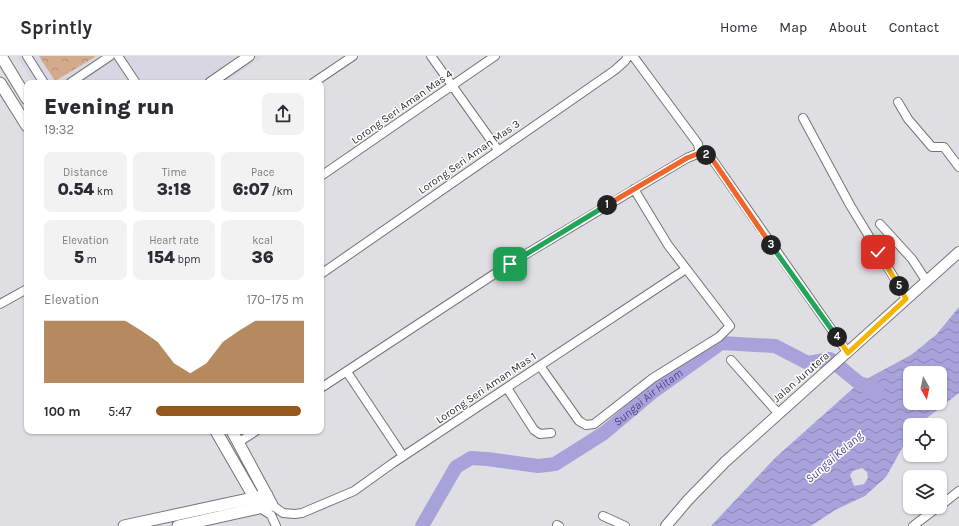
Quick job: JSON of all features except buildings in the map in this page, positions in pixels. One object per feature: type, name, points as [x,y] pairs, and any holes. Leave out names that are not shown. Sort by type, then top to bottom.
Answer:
[{"type":"main road","points":[[1,56],[24,94]]},
{"type":"main road","points":[[0,83],[24,121]]},
{"type":"main road","points":[[218,434],[260,508],[273,517]]},
{"type":"main road","points":[[234,434],[267,495],[273,517]]},
{"type":"main road","points":[[124,526],[267,495]]},
{"type":"main road","points":[[178,526],[260,508]]},
{"type":"street","points":[[27,56],[42,80]]},
{"type":"street","points":[[74,80],[110,56]]},
{"type":"street","points":[[118,56],[134,80]]},
{"type":"street","points":[[214,80],[249,56]]},
{"type":"street","points":[[317,80],[353,56]]},
{"type":"street","points":[[431,56],[498,150]]},
{"type":"street","name":"Lorong Seri Aman Mas 4","points":[[324,174],[495,56]]},
{"type":"street","name":"Lorong Seri Aman Mas 3","points":[[324,272],[615,70],[626,62],[628,56]]},
{"type":"street","points":[[633,56],[698,144],[700,154]]},
{"type":"street","points":[[898,102],[908,119],[932,147],[944,148],[959,167]]},
{"type":"street","points":[[804,118],[850,205],[906,299]]},
{"type":"street","points":[[324,386],[510,264],[687,158],[700,154],[710,156],[848,353]]},
{"type":"street","points":[[540,366],[579,421],[586,425],[594,424],[653,378],[719,337],[730,326],[686,270],[634,189]]},
{"type":"street","points":[[880,224],[912,259],[927,282]]},
{"type":"street","name":"Jalan Jurutera","points":[[666,526],[688,500],[725,462],[959,252]]},
{"type":"street","name":"Lorong Seri Aman Mas 1","points":[[273,517],[283,513],[294,514],[354,491],[403,456],[686,270]]},
{"type":"street","points":[[0,304],[24,291]]},
{"type":"street","points":[[731,360],[778,413]]},
{"type":"street","points":[[347,372],[403,456]]},
{"type":"street","points":[[507,388],[534,430],[540,434],[551,434]]},
{"type":"street","points":[[239,442],[251,434]]},
{"type":"street","points":[[947,500],[959,491]]},
{"type":"street","points":[[913,526],[929,514]]},
{"type":"street","points":[[603,516],[625,526]]},
{"type":"shaded area","points":[[17,56],[264,56],[229,80],[31,80]]},
{"type":"green space","points":[[39,56],[95,57],[57,80],[54,80]]},
{"type":"water","name":"Sungai Kelang","points":[[959,307],[959,393],[947,402],[947,366],[903,366],[903,410],[937,410],[927,418],[903,418],[903,447],[886,477],[865,496],[835,510],[811,526],[711,526],[775,458],[859,383],[911,355],[936,335]],"holes":[[[862,468],[867,472],[868,478],[864,484],[854,486],[850,475],[853,471]]]},
{"type":"waterway","name":"Sungai Air Hitam","points":[[422,526],[456,467],[471,458],[538,466],[555,464],[604,433],[654,391],[721,343],[775,346],[808,363],[830,359],[859,383],[877,389]]},
{"type":"route","points":[[510,264],[687,158],[697,154],[710,156],[848,353],[906,299],[878,252]]}]
